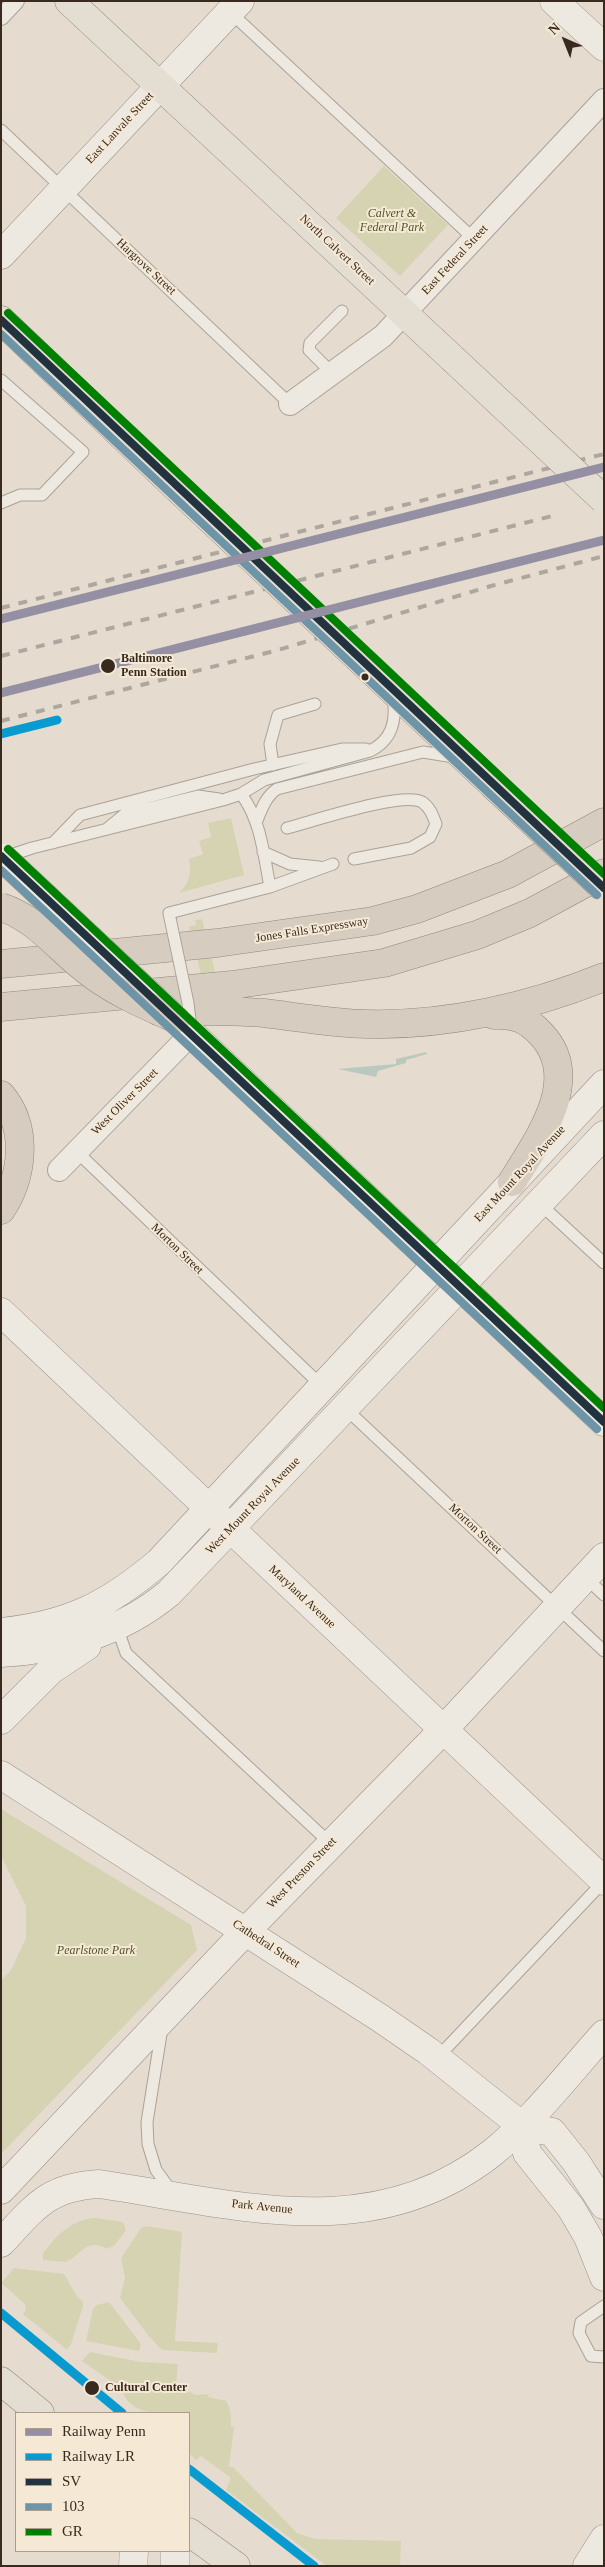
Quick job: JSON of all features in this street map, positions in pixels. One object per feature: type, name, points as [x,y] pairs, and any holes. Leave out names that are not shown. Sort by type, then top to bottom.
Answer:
[{"type":"highway","name":"Jones Falls Expressway","points":[[1,964],[217,943],[373,921],[417,909],[508,874],[604,822]]},
{"type":"highway","points":[[1,1009],[232,985],[384,963],[477,935],[530,914],[604,873]]},
{"type":"highway","points":[[1,907],[12,910],[36,925],[93,975],[186,1028]]},
{"type":"highway","points":[[1,1009],[220,1011],[264,1013],[367,1024],[402,1024],[522,1006],[559,995],[604,977]]},
{"type":"highway","points":[[460,1016],[505,1014],[521,1018],[546,1040],[557,1061],[559,1079],[555,1103],[543,1130],[512,1182]]},
{"type":"highway","points":[[1,1096],[13,1115],[20,1152],[17,1181],[1,1210]]},
{"type":"main road","name":"North Calvert Street","points":[[69,1],[604,500]]},
{"type":"main road","points":[[554,1],[604,48]]},
{"type":"main road","name":"East Lanvale Street","points":[[1,255],[235,7]]},
{"type":"main road","points":[[1,320],[178,489],[604,888]]},
{"type":"main road","points":[[2,857],[604,1422]]},
{"type":"main road","name":"East Mount Royal Avenue","points":[[437,1264],[604,1084]]},
{"type":"main road","points":[[460,1286],[539,1203],[601,1144]]},
{"type":"main road","points":[[1,1632],[48,1625],[77,1615],[127,1590],[160,1562],[437,1264]]},
{"type":"main road","name":"West Mount Royal Avenue","points":[[1,1653],[52,1647],[118,1627],[146,1612],[169,1593],[231,1530],[460,1286]]},
{"type":"main road","name":"Maryland Avenue","points":[[1,1312],[604,1881]]},
{"type":"main road","name":"West Preston Street","points":[[1,2190],[246,1931],[444,1729],[557,1606],[594,1586],[604,1557]]},
{"type":"main road","points":[[1,1720],[51,1670],[118,1627]]},
{"type":"main road","name":"Cathedral Street","points":[[1,1774],[246,1931],[437,2058],[522,2126]]},
{"type":"main road","name":"Park Avenue","points":[[1,2243],[40,2203],[58,2191],[70,2187],[99,2184],[175,2196],[320,2213],[364,2210],[424,2193],[456,2178],[494,2152],[522,2126],[604,2034]]},
{"type":"main road","points":[[604,2205],[576,2162],[552,2132],[522,2126],[528,2153],[570,2208],[588,2237],[604,2277]]},
{"type":"main road","points":[[1,2381],[39,2412]]},
{"type":"main road","points":[[190,2533],[236,2566]]},
{"type":"main road","points":[[587,2566],[604,2539]]},
{"type":"main road","points":[[133,2566],[134,2552]]},
{"type":"main road","points":[[175,2552],[175,2566]]},
{"type":"street","points":[[1,17],[16,1]]},
{"type":"street","name":"East Federal Street","points":[[290,404],[383,336],[604,100]]},
{"type":"street","name":"West Oliver Street","points":[[59,1170],[186,1028]]},
{"type":"lane","points":[[235,7],[474,239]]},
{"type":"lane","name":"Hargrove Street","points":[[1,130],[290,404]]},
{"type":"lane","points":[[333,374],[309,350],[310,343],[342,311]]},
{"type":"lane","points":[[1,380],[83,452],[42,495],[20,495],[1,503]]},
{"type":"lane","points":[[2,857],[223,800],[241,794],[264,780],[360,755],[380,746],[393,729],[394,716],[391,689]]},
{"type":"lane","points":[[273,765],[270,744],[278,715],[315,704]]},
{"type":"lane","points":[[53,843],[80,815],[342,749],[380,746]]},
{"type":"lane","points":[[256,823],[270,793],[277,789],[423,752],[465,759]]},
{"type":"lane","points":[[241,794],[249,804],[256,823],[270,887]]},
{"type":"lane","points":[[287,828],[399,799],[421,801],[430,809],[436,824],[430,837],[412,848],[354,859]]},
{"type":"lane","points":[[263,852],[290,864],[321,867]]},
{"type":"lane","points":[[186,1028],[188,1003],[169,913],[270,887],[333,864]]},
{"type":"lane","name":"Morton Street","points":[[76,1151],[322,1387]]},
{"type":"lane","points":[[539,1203],[604,1263]]},
{"type":"lane","name":"Morton Street","points":[[346,1409],[604,1650]]},
{"type":"lane","points":[[118,1627],[126,1653],[331,1844]]},
{"type":"lane","points":[[437,2058],[604,1881]]},
{"type":"lane","points":[[163,2019],[158,2067],[147,2122],[148,2144],[156,2170],[175,2196]]},
{"type":"lane","points":[[604,2306],[581,2322],[579,2333],[591,2356],[604,2357]]},
{"type":"green space","name":"Calvert & Federal Park","points":[[384,166],[448,225],[400,276],[336,218]]},
{"type":"green space","points":[[231,818],[244,875],[179,893],[189,878],[189,859],[203,854],[199,841],[211,837],[208,823]]},
{"type":"green space","points":[[202,919],[227,1021],[209,1005],[189,927],[196,925],[195,920]]},
{"type":"green space","name":"Pearlstone Park","points":[[1,1809],[191,1925],[197,1950],[1,2154],[1,1980],[11,1970],[26,1938],[26,1906],[1,1856]]},
{"type":"green space","points":[[96,2218],[123,2222],[126,2230],[114,2246],[107,2249],[93,2245],[65,2262],[43,2260],[43,2253],[66,2229],[80,2221]]},
{"type":"green space","points":[[146,2226],[182,2232],[175,2341],[218,2343],[217,2353],[162,2350],[120,2298],[125,2278],[121,2258],[141,2228]]},
{"type":"green space","points":[[14,2268],[64,2274],[83,2302],[71,2344],[67,2350],[23,2314],[26,2310],[25,2304],[1,2283]]},
{"type":"green space","points":[[109,2302],[141,2344],[139,2351],[86,2341],[93,2309],[97,2305]]},
{"type":"green space","points":[[90,2352],[141,2362],[178,2364],[176,2386],[196,2395],[209,2394],[208,2397],[226,2401],[230,2411],[231,2427],[234,2427],[229,2467],[233,2467],[297,2533],[315,2539],[401,2541],[400,2566],[327,2566],[226,2490],[231,2478],[201,2456],[196,2460],[190,2454],[190,2412],[149,2412],[140,2409],[132,2405],[125,2398],[121,2388],[82,2361]]},
{"type":"shaded area","points":[[426,1052],[427,1054],[406,1060],[406,1063],[378,1071],[376,1077],[338,1069],[396,1064],[396,1059]]},
{"type":"railway","points":[[1,608],[604,454]]},
{"type":"railway","points":[[1,656],[556,515]]},
{"type":"railway","points":[[1,721],[278,650],[491,586],[604,556]]},
{"type":"rail line","name":"Penn","points":[[1,619],[604,467]]},
{"type":"rail line","name":"Penn","points":[[1,693],[604,540]]},
{"type":"rail line","name":"LR","points":[[1,734],[57,720]]},
{"type":"rail line","name":"LR","points":[[1,2313],[121,2412]]},
{"type":"rail line","name":"LR","points":[[190,2470],[314,2566]]},
{"type":"transit line","name":"GR","points":[[8,313],[604,874]]},
{"type":"transit line","name":"SV","points":[[1,320],[604,888]]},
{"type":"transit line","name":"103","points":[[1,334],[597,895]]},
{"type":"transit line","name":"GR","points":[[8,849],[604,1408]]},
{"type":"transit line","name":"SV","points":[[1,856],[604,1422]]},
{"type":"transit line","name":"103","points":[[1,870],[597,1429]]},
{"type":"place","name":"Baltimore Penn Station","points":[[108,666]]},
{"type":"place","name":"Cultural Center","points":[[92,2388]]}]
